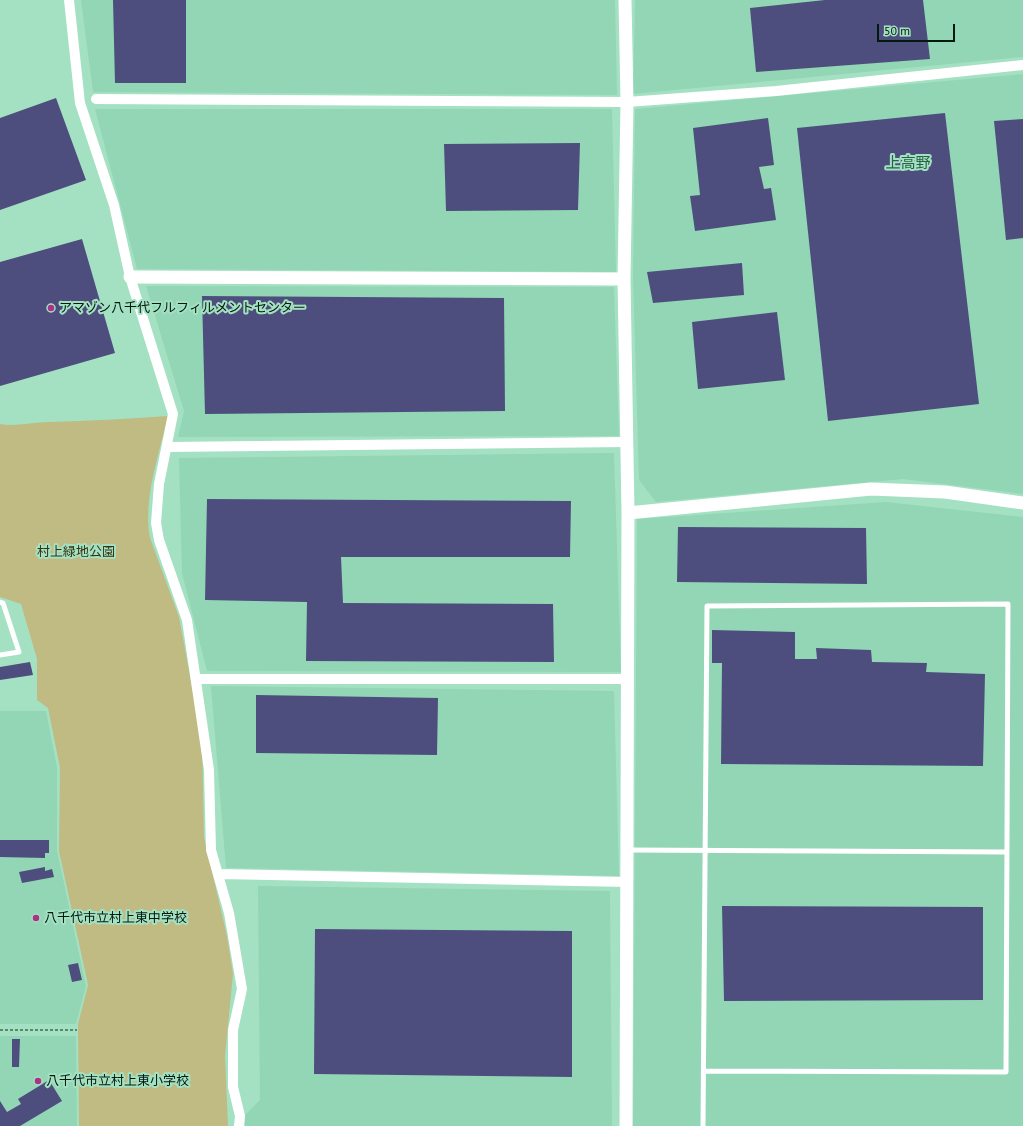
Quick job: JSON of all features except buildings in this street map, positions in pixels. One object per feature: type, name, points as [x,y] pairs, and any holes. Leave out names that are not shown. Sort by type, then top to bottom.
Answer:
[{"type":"street","points":[[69,0],[80,103],[114,205],[130,277],[174,414],[159,484],[156,522],[159,540],[187,620],[209,770],[211,850],[219,874],[228,913],[242,989],[233,1030],[233,1087],[240,1116],[239,1126]]},
{"type":"street","points":[[625,0],[627,102],[624,279],[628,513],[628,882],[626,1126]]},
{"type":"street","points":[[96,100],[627,102],[776,91],[1023,65]]},
{"type":"street","points":[[130,277],[624,279]]},
{"type":"street","points":[[167,447],[627,442]]},
{"type":"street","points":[[628,513],[870,489],[945,492],[1023,503]]},
{"type":"street","points":[[196,679],[628,679]]},
{"type":"street","points":[[219,874],[628,882]]},
{"type":"lane","points":[[0,602],[3,603],[19,652],[0,655]]},
{"type":"lane","points":[[703,1126],[707,606],[1008,604],[1006,1072],[704,1071]]},
{"type":"lane","points":[[628,850],[1006,852]]},
{"type":"path","points":[[0,1030],[77,1030]]},
{"type":"shaded area","points":[[81,0],[615,0],[617,95],[93,92]]},
{"type":"shaded area","points":[[635,0],[1023,0],[1023,57],[633,94]]},
{"type":"shaded area","points":[[1023,74],[1023,494],[903,479],[656,502],[639,480],[633,276],[635,109]]},
{"type":"shaded area","points":[[95,109],[612,109],[616,272],[137,269]]},
{"type":"shaded area","points":[[146,286],[614,287],[619,436],[178,437],[184,411]]},
{"type":"shaded area","points":[[614,453],[621,672],[207,671],[182,573],[179,458]]},
{"type":"shaded area","points":[[886,502],[1023,517],[1023,1126],[633,1126],[637,519]]},
{"type":"shaded area","points":[[211,686],[614,691],[619,876],[226,868]]},
{"type":"shaded area","name":"八千代市立村上東中学校","points":[[0,711],[46,711],[57,767],[57,850],[86,986],[76,1024],[0,1024]]},
{"type":"shaded area","points":[[258,886],[610,891],[612,1126],[245,1126],[245,1115],[260,1100]]},
{"type":"shaded area","name":"八千代市立村上東小学校","points":[[0,1036],[76,1036],[77,1126],[0,1126]]},
{"type":"green space","name":"村上緑地公園","points":[[168,416],[150,492],[148,523],[150,538],[179,617],[202,741],[204,837],[227,936],[233,974],[225,1056],[228,1126],[79,1126],[78,1024],[88,985],[59,851],[60,768],[48,708],[37,700],[37,659],[21,604],[0,597],[0,424],[18,425],[43,422]]},
{"type":"place","name":"アマゾン八千代フルフィルメントセンター","points":[[51,308]]},
{"type":"place","name":"八千代市立村上東中学校","points":[[36,918]]},
{"type":"place","name":"八千代市立村上東小学校","points":[[38,1081]]},
{"type":"district","name":"上高野","points":[[908,164]]}]
